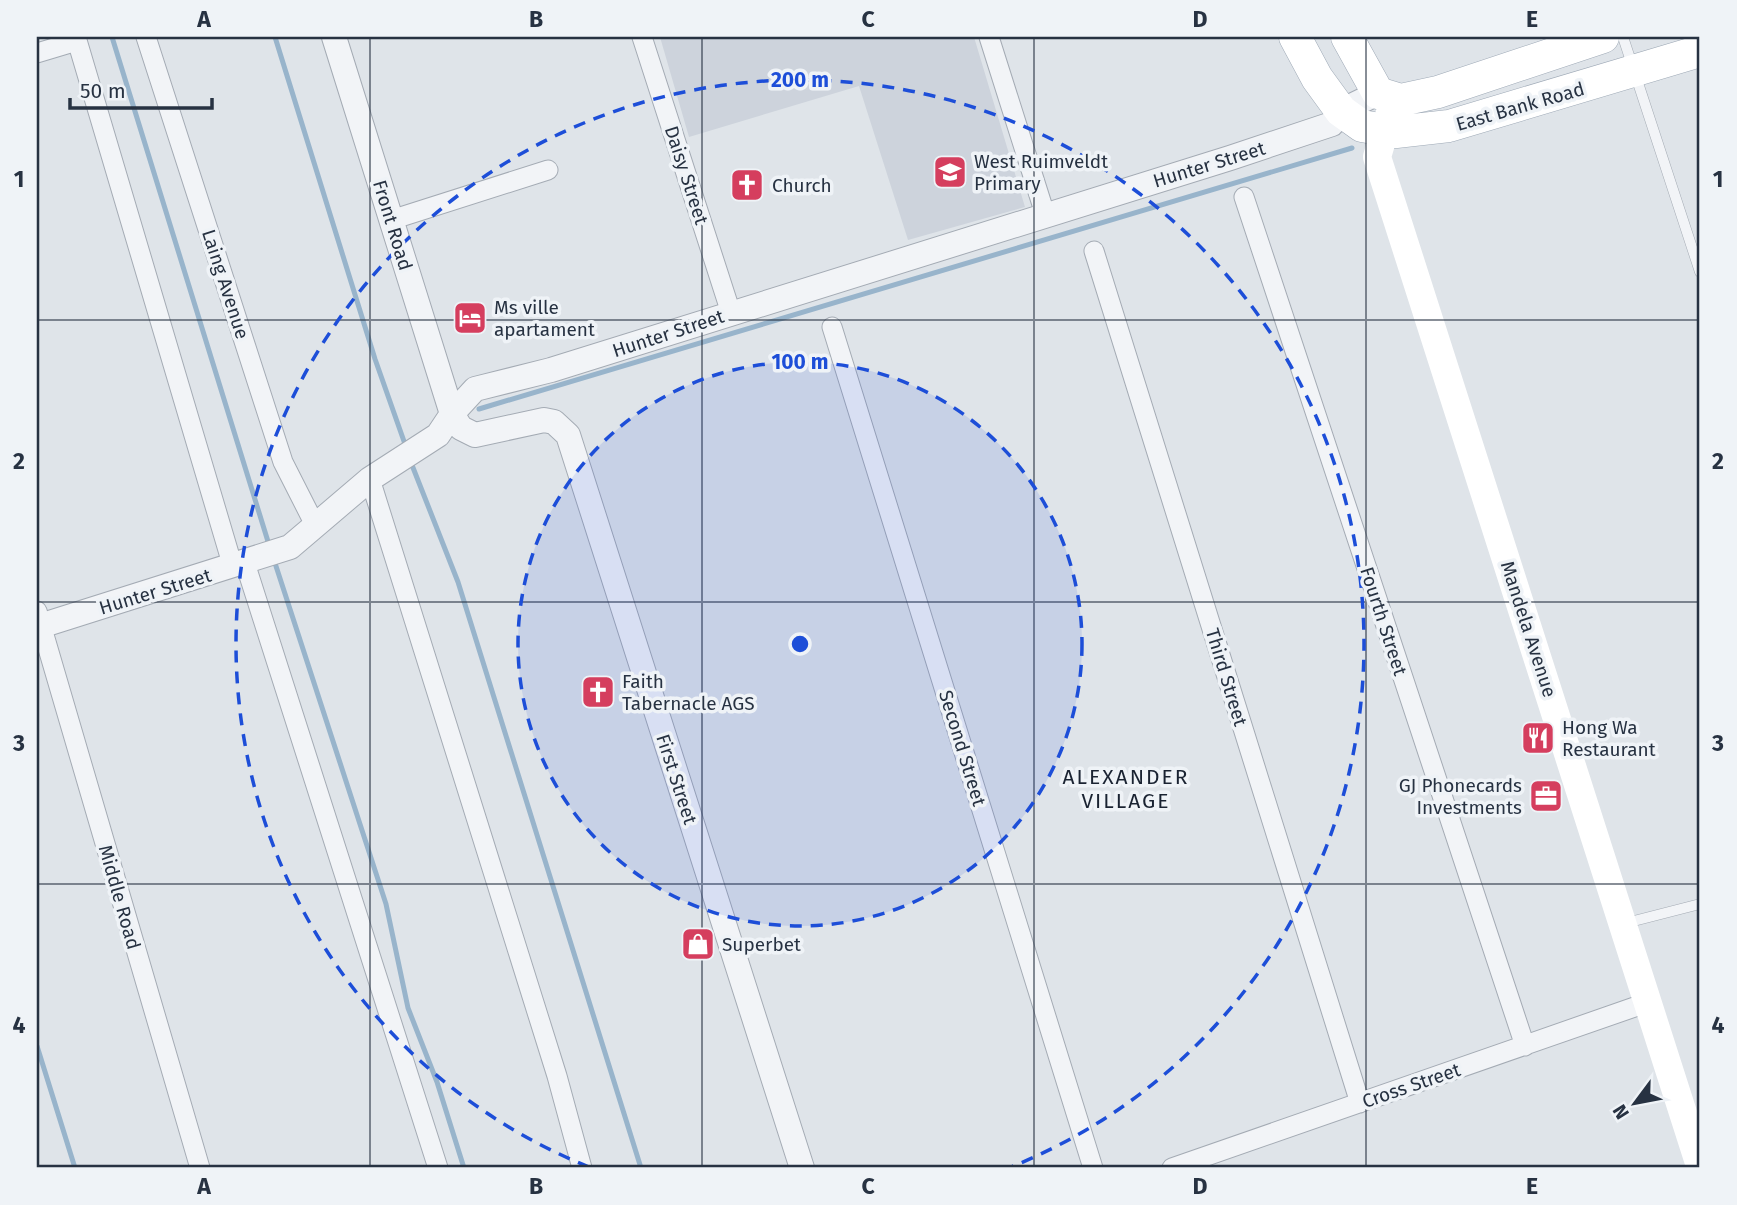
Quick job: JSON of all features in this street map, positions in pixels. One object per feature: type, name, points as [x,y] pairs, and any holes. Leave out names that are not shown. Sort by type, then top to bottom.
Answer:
[{"type":"main road","points":[[1294,37],[1317,78],[1341,111]]},
{"type":"main road","points":[[1347,37],[1386,96]]},
{"type":"main road","name":"East Bank Road","points":[[1386,96],[1401,100],[1438,92],[1603,37]]},
{"type":"main road","name":"East Bank Road","points":[[1341,111],[1362,126],[1383,132],[1419,132],[1449,126],[1633,73],[1700,51]]},
{"type":"main road","name":"Mandela Avenue","points":[[1386,96],[1383,132],[1377,157],[1700,1166]]},
{"type":"street","name":"Laing Avenue","points":[[146,37],[283,462],[316,527]]},
{"type":"street","name":"Front Road","points":[[334,37],[452,414]]},
{"type":"street","name":"Daisy Street","points":[[642,37],[731,313]]},
{"type":"street","points":[[989,37],[1045,214]]},
{"type":"street","points":[[37,53],[77,39],[248,562],[438,1168]]},
{"type":"street","name":"Hunter Street","points":[[38,621],[248,562],[290,547],[370,479],[438,435],[452,414],[475,389],[551,370],[1332,124],[1341,111],[1386,96]]},
{"type":"street","points":[[391,220],[548,170]]},
{"type":"street","name":"Fourth Street","points":[[1244,197],[1525,1046]]},
{"type":"street","name":"Third Street","points":[[1094,251],[1360,1103]]},
{"type":"street","name":"Second Street","points":[[832,327],[1093,1168]]},
{"type":"street","name":"First Street","points":[[452,414],[461,428],[475,435],[544,420],[554,422],[568,435],[802,1168]]},
{"type":"street","points":[[370,479],[557,1076],[582,1168]]},
{"type":"street","name":"Middle Road","points":[[38,621],[200,1168]]},
{"type":"street","name":"Cross Street","points":[[1172,1168],[1649,1002]]},
{"type":"lane","points":[[1623,37],[1700,272]]},
{"type":"lane","points":[[1623,924],[1700,904]]},
{"type":"lane","points":[[1690,1168],[1700,1166]]},
{"type":"shaded area","name":"West Ruimveldt Primary","points":[[660,37],[974,37],[1025,207],[908,240],[859,86],[689,137]]},
{"type":"waterway","points":[[112,37],[270,548]]},
{"type":"waterway","points":[[275,37],[375,359],[406,447]]},
{"type":"waterway","points":[[479,409],[1352,148]]},
{"type":"waterway","points":[[410,460],[458,582],[641,1168]]},
{"type":"waterway","points":[[274,560],[386,904],[408,1008],[437,1082],[464,1168]]},
{"type":"waterway","points":[[37,1046],[75,1168]]},
{"type":"place","name":"West Ruimveldt Primary","points":[[950,172]]},
{"type":"place","name":"Church","points":[[747,185]]},
{"type":"place","name":"Ms ville apartament","points":[[470,318]]},
{"type":"place","name":"Faith Tabernacle AGS","points":[[598,692]]},
{"type":"place","name":"Hong Wa Restaurant","points":[[1538,738]]},
{"type":"place","name":"GJ Phonecards Investments","points":[[1546,796]]},
{"type":"place","name":"Superbet","points":[[698,944]]},
{"type":"district","name":"ALEXANDER VILLAGE","points":[[1126,789]]}]
